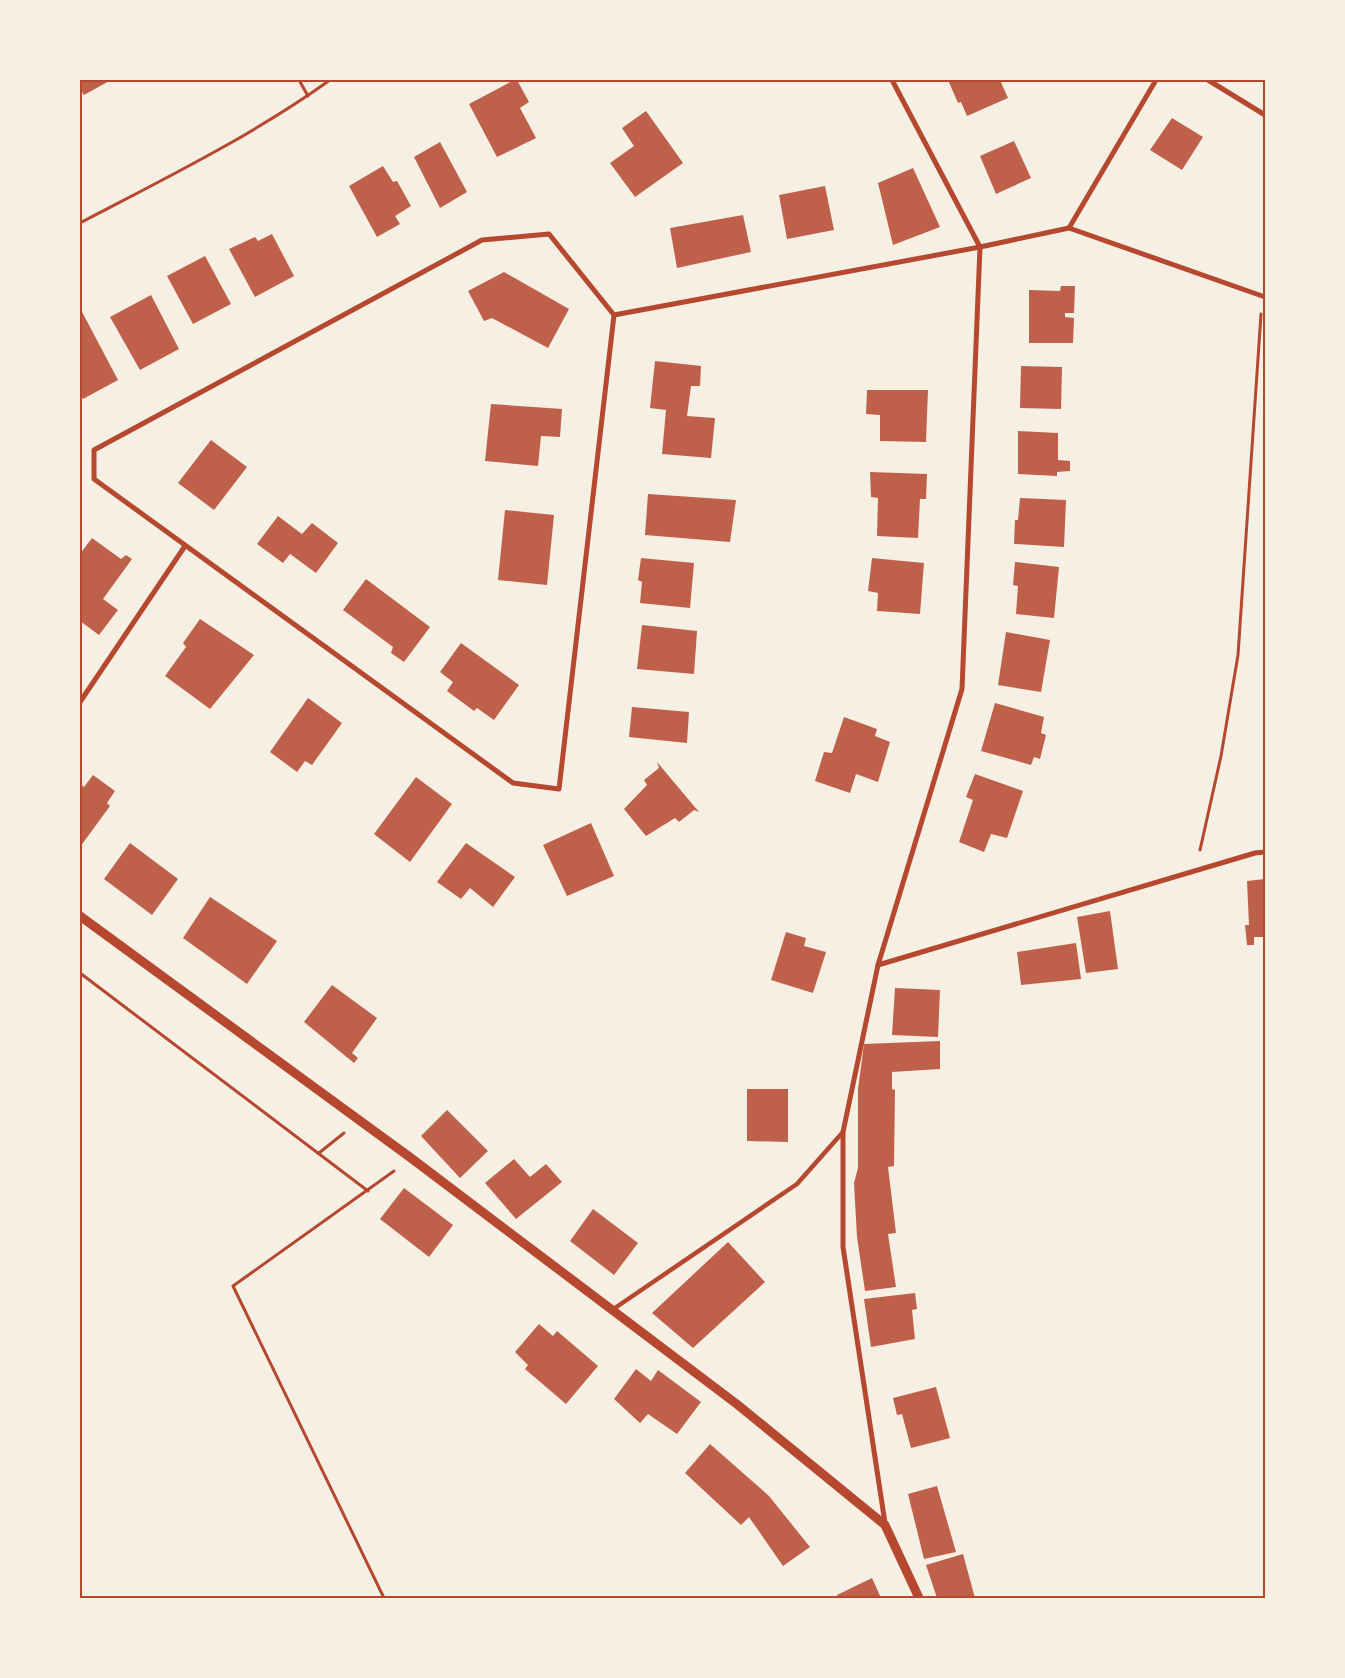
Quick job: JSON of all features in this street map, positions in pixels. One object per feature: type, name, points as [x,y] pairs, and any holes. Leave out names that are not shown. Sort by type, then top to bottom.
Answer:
[{"type":"street","points":[[892,80],[980,248],[962,689],[878,965],[843,1132],[843,1247],[885,1525],[918,1598]]},
{"type":"street","points":[[1069,228],[1156,80]]},
{"type":"street","points":[[1208,80],[1265,115]]},
{"type":"street","points":[[614,315],[980,248],[1069,228],[1264,297]]},
{"type":"street","points":[[548,234],[614,315],[559,789],[513,784],[94,479],[94,450],[482,240],[548,234]]},
{"type":"street","points":[[80,702],[185,546]]},
{"type":"street","points":[[878,965],[1196,870],[1265,852]]},
{"type":"street","points":[[80,916],[411,1158],[738,1405],[885,1525]]},
{"type":"street","points":[[612,1310],[798,1184],[843,1132]]},
{"type":"path","points":[[299,80],[308,96]]},
{"type":"path","points":[[80,223],[187,167],[308,96],[330,80]]},
{"type":"path","points":[[1196,870],[1221,756],[1238,655],[1264,297]]},
{"type":"path","points":[[80,973],[368,1191]]},
{"type":"path","points":[[319,1153],[358,1121]]},
{"type":"path","points":[[384,1598],[234,1286],[368,1191],[411,1158]]},
{"type":"building","points":[[80,80],[111,80],[84,95],[80,89]]},
{"type":"building","points":[[517,80],[529,102],[520,108],[536,138],[497,157],[469,104]]},
{"type":"building","points":[[948,80],[1000,80],[1008,98],[967,116],[961,102],[958,103]]},
{"type":"building","points":[[646,111],[683,163],[635,197],[610,163],[634,146],[622,128]]},
{"type":"building","points":[[1172,118],[1203,137],[1182,170],[1150,150]]},
{"type":"building","points":[[1014,141],[1031,178],[996,194],[980,156]]},
{"type":"building","points":[[440,142],[467,192],[440,208],[414,157]]},
{"type":"building","points":[[383,166],[393,182],[397,181],[411,206],[395,216],[400,224],[377,237],[349,186]]},
{"type":"building","points":[[913,168],[940,227],[893,245],[878,183]]},
{"type":"building","points":[[825,186],[834,230],[787,239],[779,195]]},
{"type":"building","points":[[743,215],[751,252],[677,268],[670,228]]},
{"type":"building","points":[[272,234],[294,276],[255,297],[229,249],[255,237],[258,241]]},
{"type":"building","points":[[205,256],[231,304],[193,324],[167,276]]},
{"type":"building","points":[[504,272],[569,309],[548,348],[492,318],[484,321],[468,291]]},
{"type":"building","points":[[1061,286],[1075,286],[1074,313],[1065,313],[1065,317],[1074,318],[1073,343],[1029,343],[1029,290],[1060,291]]},
{"type":"building","points":[[151,295],[179,349],[140,370],[110,317]]},
{"type":"building","points":[[80,308],[118,380],[83,399],[80,394]]},
{"type":"building","points":[[655,361],[701,366],[700,386],[691,386],[687,416],[715,418],[711,458],[662,454],[666,410],[650,408]]},
{"type":"building","points":[[1021,366],[1062,367],[1061,409],[1020,408]]},
{"type":"building","points":[[867,390],[928,390],[926,442],[880,441],[880,415],[866,414]]},
{"type":"building","points":[[491,404],[562,409],[560,437],[541,436],[538,466],[485,461]]},
{"type":"building","points":[[1018,431],[1058,433],[1058,460],[1070,461],[1070,471],[1057,472],[1057,476],[1018,474]]},
{"type":"building","points":[[211,440],[247,467],[214,510],[178,483]]},
{"type":"building","points":[[870,472],[927,474],[926,499],[920,499],[918,538],[877,536],[878,498],[871,497]]},
{"type":"building","points":[[648,494],[736,500],[730,542],[645,535]]},
{"type":"building","points":[[1020,498],[1066,500],[1064,547],[1014,544],[1015,520],[1018,520]]},
{"type":"building","points":[[505,510],[554,515],[547,585],[498,580]]},
{"type":"building","points":[[278,516],[302,534],[312,523],[338,543],[316,573],[290,554],[283,563],[257,544]]},
{"type":"building","points":[[92,538],[121,559],[126,555],[132,559],[103,599],[118,610],[99,635],[80,621],[80,554]]},
{"type":"building","points":[[641,558],[694,563],[690,608],[640,603],[642,582],[638,580]]},
{"type":"building","points":[[872,558],[924,563],[920,614],[877,611],[878,593],[868,591]]},
{"type":"building","points":[[1015,562],[1059,567],[1054,618],[1016,614],[1018,586],[1013,585]]},
{"type":"building","points":[[366,579],[430,627],[404,662],[391,653],[393,647],[343,610]]},
{"type":"building","points":[[200,619],[254,655],[210,709],[165,676],[186,647],[183,643]]},
{"type":"building","points":[[642,625],[697,631],[694,674],[637,669]]},
{"type":"building","points":[[1006,632],[1050,640],[1041,692],[998,685]]},
{"type":"building","points":[[461,643],[519,685],[494,720],[477,708],[474,711],[447,691],[453,682],[440,672]]},
{"type":"building","points":[[308,698],[342,723],[312,765],[305,761],[297,772],[270,752]]},
{"type":"building","points":[[995,703],[1044,717],[1041,733],[1046,735],[1040,759],[1034,757],[1031,765],[981,751]]},
{"type":"building","points":[[632,707],[689,712],[687,743],[629,737]]},
{"type":"building","points":[[844,717],[877,729],[875,736],[890,742],[878,782],[856,774],[850,793],[815,781],[824,752],[832,753]]},
{"type":"building","points":[[657,762],[699,812],[694,810],[679,822],[675,818],[646,836],[624,809],[647,785],[644,780],[659,768]]},
{"type":"building","points":[[975,774],[1023,791],[1007,838],[991,834],[984,852],[959,842],[973,800],[966,797]]},
{"type":"building","points":[[93,775],[115,791],[107,803],[110,806],[80,847],[80,784],[84,787]]},
{"type":"building","points":[[416,777],[452,804],[410,862],[374,834]]},
{"type":"building","points":[[591,823],[614,876],[567,896],[543,845]]},
{"type":"building","points":[[130,843],[178,879],[152,915],[104,879]]},
{"type":"building","points":[[466,843],[515,877],[493,907],[470,888],[461,899],[437,882]]},
{"type":"building","points":[[1265,879],[1265,937],[1254,937],[1254,945],[1247,945],[1245,925],[1249,925],[1247,881]]},
{"type":"building","points":[[210,897],[277,941],[247,984],[183,938]]},
{"type":"building","points":[[1110,911],[1118,969],[1086,973],[1077,917]]},
{"type":"building","points":[[786,932],[806,938],[804,946],[826,952],[813,993],[771,980]]},
{"type":"building","points":[[1076,943],[1081,979],[1021,985],[1017,952]]},
{"type":"building","points":[[332,985],[377,1018],[352,1053],[358,1058],[354,1063],[304,1022]]},
{"type":"building","points":[[895,988],[940,990],[938,1037],[892,1035]]},
{"type":"building","points":[[940,1041],[940,1069],[892,1072],[892,1089],[895,1090],[894,1166],[888,1167],[896,1233],[888,1234],[896,1287],[865,1291],[857,1237],[854,1183],[858,1168],[858,1089],[864,1044]]},
{"type":"building","points":[[747,1089],[788,1089],[788,1142],[747,1141]]},
{"type":"building","points":[[447,1110],[488,1151],[460,1178],[421,1136]]},
{"type":"building","points":[[514,1159],[530,1177],[546,1164],[562,1182],[516,1219],[485,1183]]},
{"type":"building","points":[[404,1188],[453,1225],[429,1257],[380,1219]]},
{"type":"building","points":[[593,1209],[638,1243],[614,1275],[570,1241]]},
{"type":"building","points":[[728,1242],[765,1282],[693,1348],[652,1313]]},
{"type":"building","points":[[915,1293],[917,1309],[912,1310],[915,1339],[871,1347],[864,1299]]},
{"type":"building","points":[[539,1324],[553,1336],[557,1331],[598,1366],[566,1404],[525,1369],[528,1365],[515,1352]]},
{"type":"building","points":[[636,1369],[651,1381],[658,1370],[701,1402],[677,1434],[648,1414],[640,1423],[614,1399]]},
{"type":"building","points":[[936,1387],[950,1438],[911,1448],[902,1414],[897,1415],[893,1398]]},
{"type":"building","points":[[710,1444],[769,1496],[810,1547],[783,1566],[749,1517],[741,1525],[685,1473]]},
{"type":"building","points":[[937,1486],[956,1552],[924,1559],[908,1494]]},
{"type":"building","points":[[963,1554],[975,1598],[937,1598],[926,1565]]},
{"type":"building","points":[[872,1578],[881,1598],[838,1598],[837,1595]]}]
